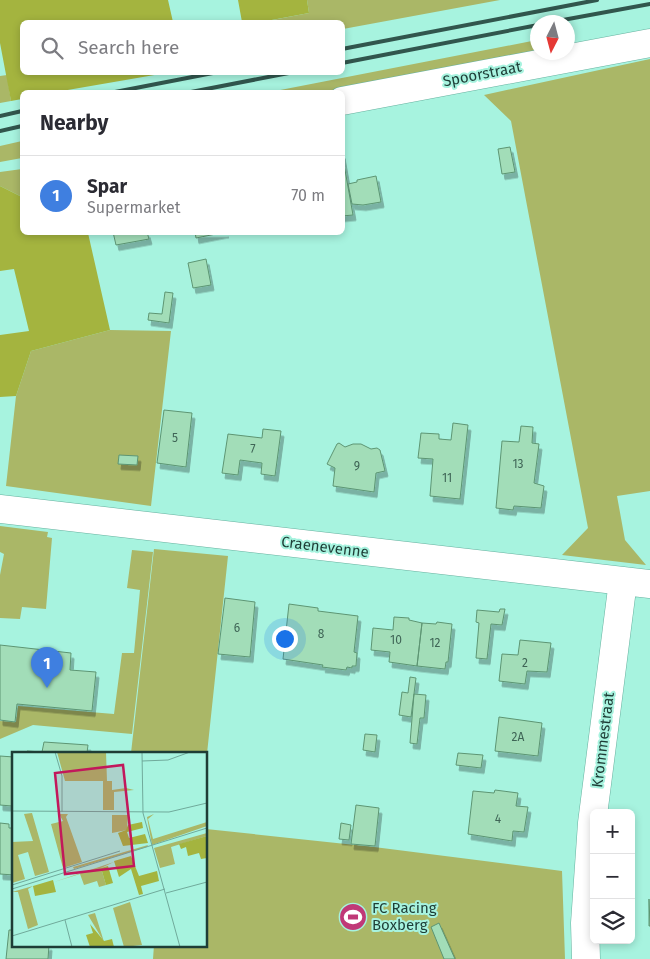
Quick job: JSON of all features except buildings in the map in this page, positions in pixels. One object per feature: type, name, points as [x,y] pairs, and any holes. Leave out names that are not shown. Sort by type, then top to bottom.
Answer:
[{"type":"street","name":"Spoorstraat","points":[[345,101],[527,74],[650,43]]},
{"type":"street","name":"Craenevenne","points":[[0,509],[650,584]]},
{"type":"street","name":"Krommestraat","points":[[586,959],[585,923],[592,823],[623,581]]},
{"type":"green space","points":[[0,0],[168,0],[173,20],[20,20],[20,75],[154,75],[68,90],[20,90],[20,99],[11,101],[0,43]]},
{"type":"green space","points":[[238,0],[307,0],[309,13],[272,20],[242,20]]},
{"type":"green space","points":[[307,0],[500,0],[345,29],[345,20],[272,20],[309,13]]},
{"type":"green space","points":[[530,41],[530,54],[345,90],[280,90]]},
{"type":"green space","points":[[650,59],[650,491],[617,496],[625,540],[646,565],[562,555],[588,528],[511,121],[484,95]]},
{"type":"green space","points":[[7,75],[11,101],[0,103],[0,76]]},
{"type":"green space","points":[[20,141],[20,158],[0,162],[0,146]]},
{"type":"green space","points":[[20,169],[20,196],[0,186],[0,172]]},
{"type":"green space","points":[[0,186],[20,196],[20,235],[88,235],[110,330],[31,351],[16,396],[0,397],[0,335],[29,331],[14,269],[0,271]]},
{"type":"green space","points":[[110,330],[171,331],[151,506],[6,486],[16,396],[31,351]]},
{"type":"green space","points":[[0,526],[48,532],[47,537],[52,538],[46,609],[22,607],[20,619],[0,618],[0,575],[4,554],[0,552]]},
{"type":"green space","points":[[154,549],[228,556],[207,752],[131,752]]},
{"type":"green space","points":[[132,550],[153,552],[132,734],[33,725],[0,739],[0,721],[16,722],[18,706],[114,714],[122,653],[134,653],[140,590],[127,588]]},
{"type":"green space","points":[[208,829],[374,847],[562,871],[565,959],[153,959],[154,946],[208,946]]},
{"type":"railway","points":[[345,48],[597,0]]},
{"type":"railway","points":[[575,18],[650,4]]},
{"type":"railway","points":[[345,62],[530,27]]},
{"type":"railway","points":[[125,90],[203,75]]},
{"type":"railway","points":[[201,90],[279,75]]},
{"type":"railway","points":[[0,116],[20,111]]},
{"type":"railway","points":[[0,131],[20,126]]},
{"type":"place","name":"Spar","points":[[47,688]]},
{"type":"place","name":"FC Racing Boxberg","points":[[353,917]]}]
